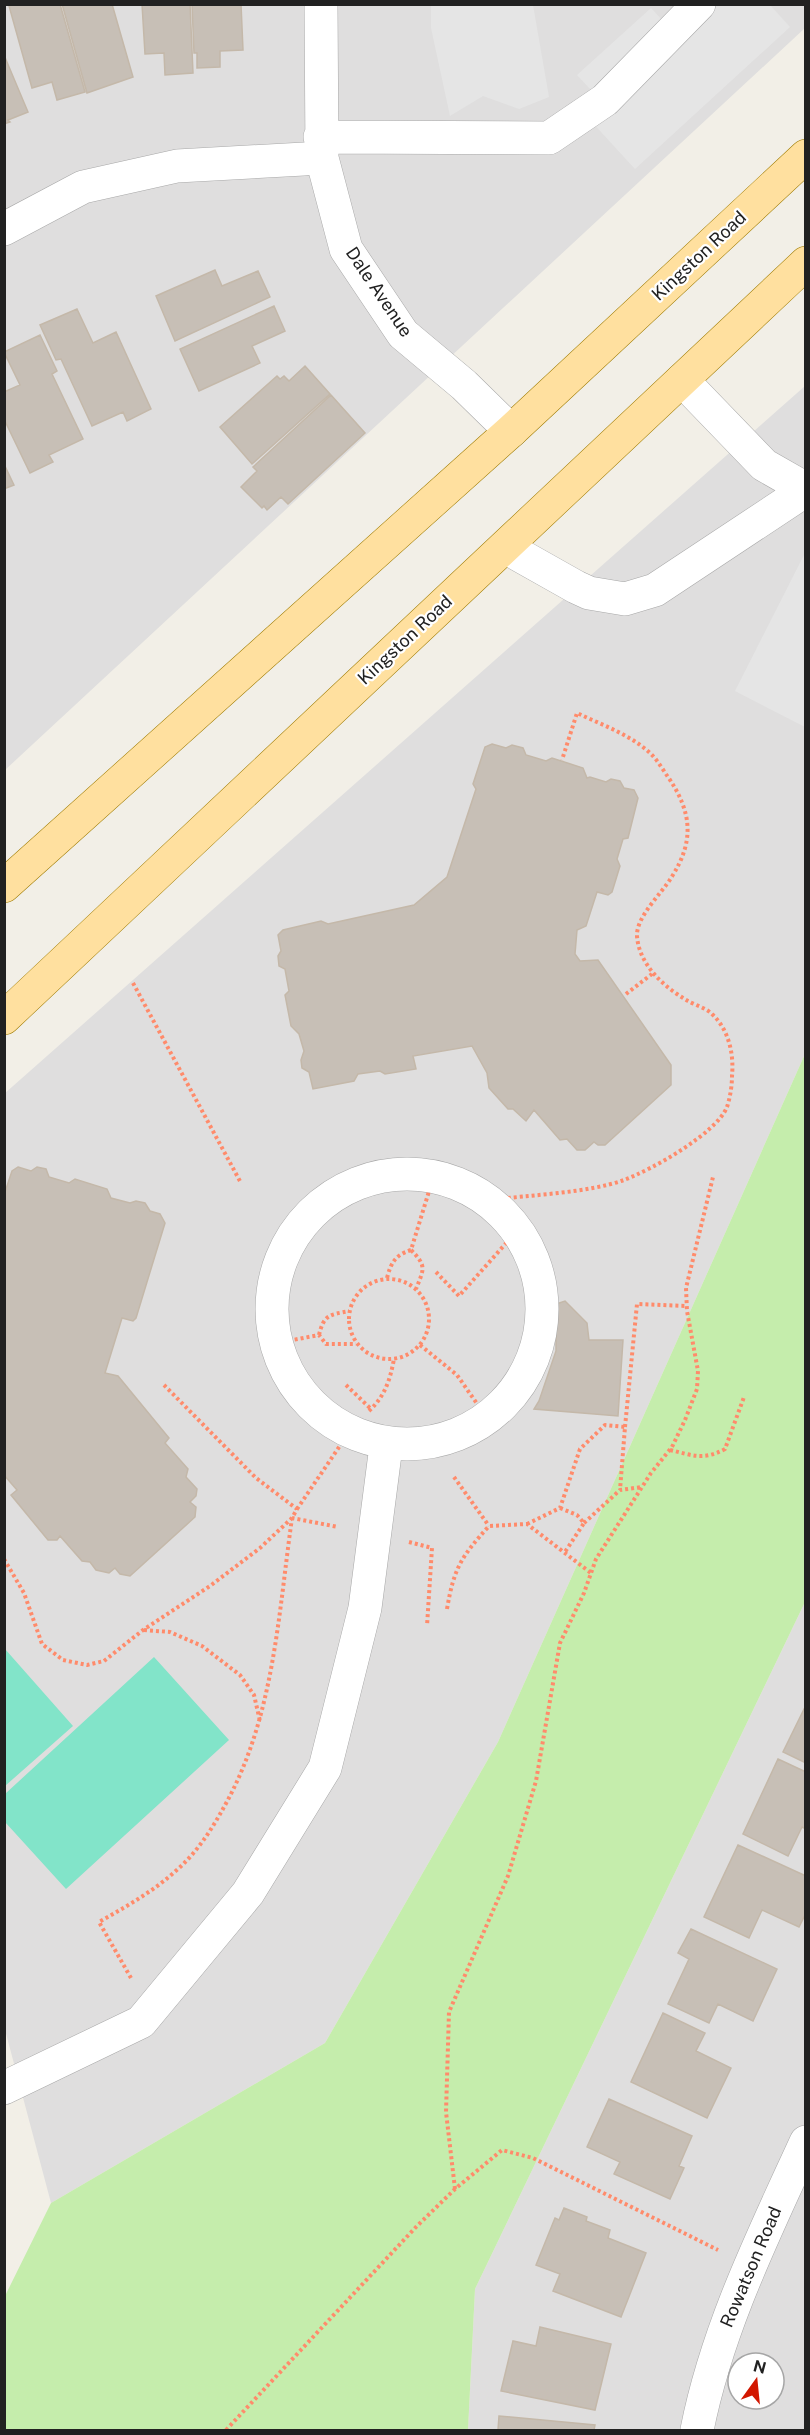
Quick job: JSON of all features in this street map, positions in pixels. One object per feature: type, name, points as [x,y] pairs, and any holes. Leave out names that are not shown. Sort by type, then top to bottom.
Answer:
[{"type":"main road","name":"Kingston Road","points":[[4,886],[511,431],[806,156]]},
{"type":"main road","name":"Kingston Road","points":[[4,1018],[806,263]]},
{"type":"street","name":"Dale Avenue","points":[[321,4],[321,148],[346,249],[403,334],[464,385],[511,431]]},
{"type":"street","points":[[4,229],[83,187],[177,166],[321,148],[549,138],[605,100],[699,4]]},
{"type":"street","points":[[505,547],[576,587],[625,599],[655,590],[806,489],[764,465],[681,380]]},
{"type":"street","points":[[4,2088],[141,2022],[248,1893],[325,1768],[365,1608],[386,1446],[361,1419],[324,1417],[317,1409],[284,1370],[270,1312],[282,1252],[318,1203],[373,1176],[434,1175],[490,1200],[529,1246],[544,1306],[531,1365],[495,1413],[440,1441],[386,1446]]},
{"type":"street","name":"Rowatson Road","points":[[697,2430],[714,2357],[750,2265],[806,2142]]},
{"type":"path","points":[[490,1200],[590,1187],[624,1180],[674,1155],[709,1130],[726,1109],[732,1086],[733,1059],[727,1034],[711,1013],[685,999],[652,974],[642,954],[637,934],[645,913],[684,856],[688,822],[680,796],[653,756],[631,739],[577,713],[562,760]]},
{"type":"path","points":[[626,994],[652,974]]},
{"type":"path","points":[[133,983],[241,1183]]},
{"type":"path","points":[[411,1250],[434,1175]]},
{"type":"path","points":[[455,2189],[446,2112],[449,2012],[507,1876],[536,1781],[560,1643],[584,1593],[596,1559],[642,1487],[669,1450],[685,1420],[697,1389],[698,1371],[686,1306],[686,1288],[714,1177]]},
{"type":"path","points":[[436,1272],[459,1296],[516,1232]]},
{"type":"path","points":[[387,1278],[391,1263],[399,1254],[411,1250]]},
{"type":"path","points":[[411,1250],[421,1260],[424,1270],[416,1289]]},
{"type":"path","points":[[387,1278],[398,1279],[416,1289],[429,1310],[429,1323],[420,1345],[412,1352],[394,1359],[380,1358],[367,1353],[356,1344],[351,1334],[350,1311],[354,1298],[363,1288],[374,1281],[387,1278]]},
{"type":"path","points":[[620,1490],[637,1304],[686,1306]]},
{"type":"path","points":[[319,1335],[322,1324],[328,1316],[350,1311]]},
{"type":"path","points":[[277,1342],[319,1335]]},
{"type":"path","points":[[319,1335],[326,1344],[356,1344]]},
{"type":"path","points":[[420,1345],[457,1375],[487,1418]]},
{"type":"path","points":[[4,1559],[24,1593],[42,1644],[63,1660],[87,1665],[104,1661],[143,1630],[210,1586],[260,1548],[291,1518],[361,1419],[389,1384],[394,1359]]},
{"type":"path","points":[[164,1385],[256,1478],[297,1509]]},
{"type":"path","points":[[346,1385],[361,1419]]},
{"type":"path","points":[[669,1450],[698,1457],[712,1456],[725,1449],[744,1397]]},
{"type":"path","points":[[447,1610],[452,1578],[468,1550],[489,1526],[528,1524],[560,1508],[580,1449],[605,1425],[625,1427]]},
{"type":"path","points":[[454,1477],[489,1526]]},
{"type":"path","points":[[565,1552],[584,1523],[620,1490],[642,1487]]},
{"type":"path","points":[[560,1508],[577,1515],[584,1523]]},
{"type":"path","points":[[291,1518],[375,1534],[432,1548],[427,1626]]},
{"type":"path","points":[[150,2011],[99,1922],[147,1895],[180,1868],[212,1829],[238,1783],[260,1723],[274,1648],[291,1518]]},
{"type":"path","points":[[528,1524],[591,1573]]},
{"type":"path","points":[[143,1630],[170,1632],[202,1646],[240,1675],[254,1695],[260,1723]]},
{"type":"path","points":[[226,2430],[416,2227],[455,2189],[502,2150],[533,2158],[750,2265]]},
{"type":"shaded area","points":[[5,5],[805,5],[805,28],[5,770]]},
{"type":"shaded area","points":[[431,5],[533,5],[549,97],[519,109],[483,96],[450,116],[431,28]]},
{"type":"shaded area","points":[[712,5],[770,5],[790,27],[635,169],[590,120],[605,105],[577,75],[651,8],[677,36]]},
{"type":"shaded area","points":[[805,386],[805,1054],[498,1742],[325,2043],[51,2203],[4,2026],[4,1094]]},
{"type":"shaded area","points":[[805,553],[806,727],[735,691]]},
{"type":"shaded area","points":[[805,1602],[805,2430],[468,2430],[475,2289]]},
{"type":"green space","points":[[805,1054],[805,1602],[475,2289],[468,2430],[5,2430],[5,2296],[51,2203],[325,2043],[498,1742]]},
{"type":"green space","points":[[5,1649],[73,1726],[4,1786]]},
{"type":"green space","points":[[154,1657],[229,1740],[66,1889],[5,1822],[5,1794]]},
{"type":"building","points":[[13,4],[60,4],[85,92],[57,100],[52,82],[32,88],[9,6]]},
{"type":"building","points":[[62,4],[112,4],[133,77],[87,93]]},
{"type":"building","points":[[142,4],[190,4],[193,73],[165,75],[164,53],[145,54]]},
{"type":"building","points":[[192,4],[241,4],[243,50],[220,51],[220,67],[197,68],[197,53],[194,53]]},
{"type":"building","points":[[4,55],[28,112],[4,124]]},
{"type":"building","points":[[215,270],[222,286],[258,271],[270,297],[175,341],[156,296]]},
{"type":"building","points":[[274,306],[285,331],[252,346],[260,363],[199,391],[180,349]]},
{"type":"building","points":[[77,309],[93,343],[116,332],[151,409],[127,421],[123,412],[92,426],[61,359],[56,360],[40,325]]},
{"type":"building","points":[[40,335],[57,371],[52,374],[83,439],[49,455],[53,462],[30,473],[4,419],[4,392],[20,385],[4,352]]},
{"type":"building","points":[[305,366],[330,394],[252,464],[220,427],[277,376],[280,379],[284,376],[289,381]]},
{"type":"building","points":[[331,395],[365,433],[288,504],[281,497],[267,510],[264,506],[262,508],[241,487],[257,471],[253,467]]},
{"type":"building","points":[[4,464],[14,485],[4,489]]},
{"type":"building","points":[[492,744],[506,748],[512,745],[523,748],[526,755],[546,761],[552,758],[583,768],[587,778],[606,782],[611,779],[620,781],[624,788],[634,790],[638,798],[628,838],[623,839],[617,859],[620,866],[612,892],[608,895],[597,892],[586,926],[577,930],[575,954],[580,961],[598,960],[671,1065],[671,1085],[605,1145],[598,1145],[594,1142],[585,1150],[577,1150],[567,1139],[560,1140],[534,1110],[526,1121],[513,1109],[508,1109],[489,1088],[487,1073],[472,1046],[413,1056],[416,1069],[385,1074],[380,1071],[358,1074],[354,1081],[313,1089],[309,1072],[302,1068],[301,1060],[304,1051],[299,1034],[291,1026],[285,995],[289,991],[285,969],[279,966],[278,956],[281,951],[278,935],[283,930],[321,921],[328,924],[414,905],[447,877],[476,789],[473,784],[485,747]]},
{"type":"building","points":[[18,1167],[31,1171],[37,1167],[46,1169],[49,1177],[69,1183],[75,1179],[107,1189],[111,1198],[130,1203],[136,1201],[145,1203],[150,1211],[160,1214],[165,1223],[136,1318],[133,1321],[122,1318],[105,1373],[118,1376],[169,1438],[165,1443],[188,1469],[186,1477],[197,1489],[196,1496],[190,1502],[196,1507],[195,1517],[130,1576],[120,1574],[115,1568],[109,1573],[96,1570],[90,1562],[82,1561],[60,1536],[57,1540],[48,1540],[11,1495],[17,1490],[4,1475],[4,1195],[12,1171]]},
{"type":"building","points":[[565,1301],[587,1323],[589,1340],[623,1340],[618,1416],[534,1409],[539,1401],[556,1351],[556,1304]]},
{"type":"building","points":[[806,1705],[806,1763],[783,1752]]},
{"type":"building","points":[[778,1759],[806,1772],[806,1829],[802,1827],[788,1856],[743,1834]]},
{"type":"building","points":[[738,1845],[806,1876],[806,1913],[799,1927],[762,1910],[749,1938],[704,1917]]},
{"type":"building","points":[[691,1929],[777,1969],[753,2021],[718,2004],[709,2023],[668,2004],[689,1959],[678,1953]]},
{"type":"building","points":[[663,2013],[705,2033],[696,2051],[731,2068],[707,2118],[631,2082]]},
{"type":"building","points":[[609,2099],[692,2136],[679,2166],[684,2168],[670,2199],[614,2174],[620,2162],[587,2147]]},
{"type":"building","points":[[564,2208],[587,2217],[586,2221],[610,2230],[608,2238],[646,2253],[621,2317],[553,2291],[560,2274],[536,2265],[555,2218],[559,2220]]},
{"type":"building","points":[[540,2327],[611,2344],[595,2410],[501,2391],[513,2341],[536,2346]]},
{"type":"building","points":[[499,2416],[595,2425],[594,2430],[498,2430]]}]
